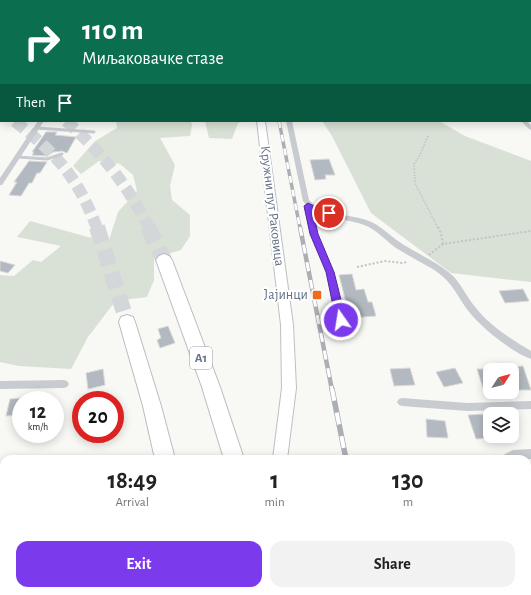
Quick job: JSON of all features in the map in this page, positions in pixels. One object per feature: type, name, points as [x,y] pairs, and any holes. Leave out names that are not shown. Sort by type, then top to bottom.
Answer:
[{"type":"highway","name":"A1","points":[[164,260],[211,386],[233,455]]},
{"type":"highway","points":[[127,322],[150,399],[164,455]]},
{"type":"main road","name":"Кружни пут Раковица","points":[[261,122],[287,325],[289,388],[281,455]]},
{"type":"street","points":[[0,183],[40,122]]},
{"type":"street","points":[[289,122],[308,206],[318,211],[366,223],[451,279],[475,313],[491,329],[531,355]]},
{"type":"street","points":[[0,385],[64,384]]},
{"type":"street","points":[[402,402],[468,407],[531,405]]},
{"type":"lane","points":[[36,128],[94,132]]},
{"type":"lane","points":[[18,157],[46,159],[57,157],[62,154]]},
{"type":"lane","points":[[308,206],[314,234],[330,272],[341,320]]},
{"type":"path","points":[[428,136],[420,155],[414,164],[413,174],[415,183],[441,233],[443,244]]},
{"type":"path","points":[[357,267],[385,261],[402,263],[421,260],[443,244],[531,231]]},
{"type":"shaded area","points":[[116,122],[191,122],[190,136],[160,138],[175,165],[170,186],[172,200],[190,215],[190,236],[181,250],[154,258],[154,280],[147,297],[114,303],[88,337],[71,369],[19,366],[0,362],[0,275],[14,276],[33,260],[41,262],[61,246],[17,237],[30,221],[88,237],[109,240],[118,212],[137,191],[133,175],[120,164],[99,161],[81,174],[73,166],[95,141],[117,128]]},
{"type":"shaded area","points":[[205,122],[242,122],[238,123],[232,139],[209,138]]},
{"type":"shaded area","points":[[323,122],[441,122],[465,136],[531,161],[531,282],[451,273],[371,213],[332,136]]},
{"type":"building","points":[[46,132],[57,132],[55,135],[76,137],[67,153],[62,151],[53,152],[47,156],[32,155],[34,152],[32,152]]},
{"type":"building","points":[[329,159],[335,175],[325,175],[326,179],[315,180],[310,160]]},
{"type":"building","points":[[29,161],[47,162],[40,173],[37,173],[32,183],[29,183],[21,196],[9,195],[17,182],[14,182]]},
{"type":"building","points":[[0,261],[15,265],[8,273],[0,271]]},
{"type":"building","points":[[352,274],[356,290],[364,289],[368,302],[372,302],[376,316],[350,318],[339,275]]},
{"type":"building","points":[[523,289],[529,301],[505,303],[499,291]]},
{"type":"building","points":[[168,326],[175,343],[160,348],[157,340],[161,338],[158,329]]},
{"type":"building","points":[[519,366],[523,366],[531,390],[519,390]]},
{"type":"building","points":[[410,368],[415,385],[394,386],[390,369]]},
{"type":"building","points":[[455,368],[463,383],[444,387],[436,372]]},
{"type":"building","points":[[103,369],[105,385],[88,389],[86,373]]},
{"type":"building","points":[[477,369],[483,369],[483,388]]},
{"type":"building","points":[[10,399],[12,399],[12,416],[6,416]]},
{"type":"building","points":[[483,414],[483,438],[476,439],[468,415]]},
{"type":"building","points":[[426,419],[445,421],[448,438],[427,437]]},
{"type":"tunnel","points":[[16,122],[43,145],[65,168],[82,194],[97,228]]},
{"type":"tunnel","points":[[67,122],[91,144],[113,170],[132,198],[149,228]]},
{"type":"tunnel","points":[[97,227],[127,322]]},
{"type":"tunnel","points":[[148,227],[164,260]]},
{"type":"railway","points":[[279,122],[300,228]]},
{"type":"railway","points":[[300,227],[332,390]]},
{"type":"railway","points":[[332,389],[345,455]]},
{"type":"place","name":"Јајинци","points":[[317,295]]},
{"type":"route","points":[[329,213],[318,211],[308,206],[314,234],[330,272],[341,320]]}]
